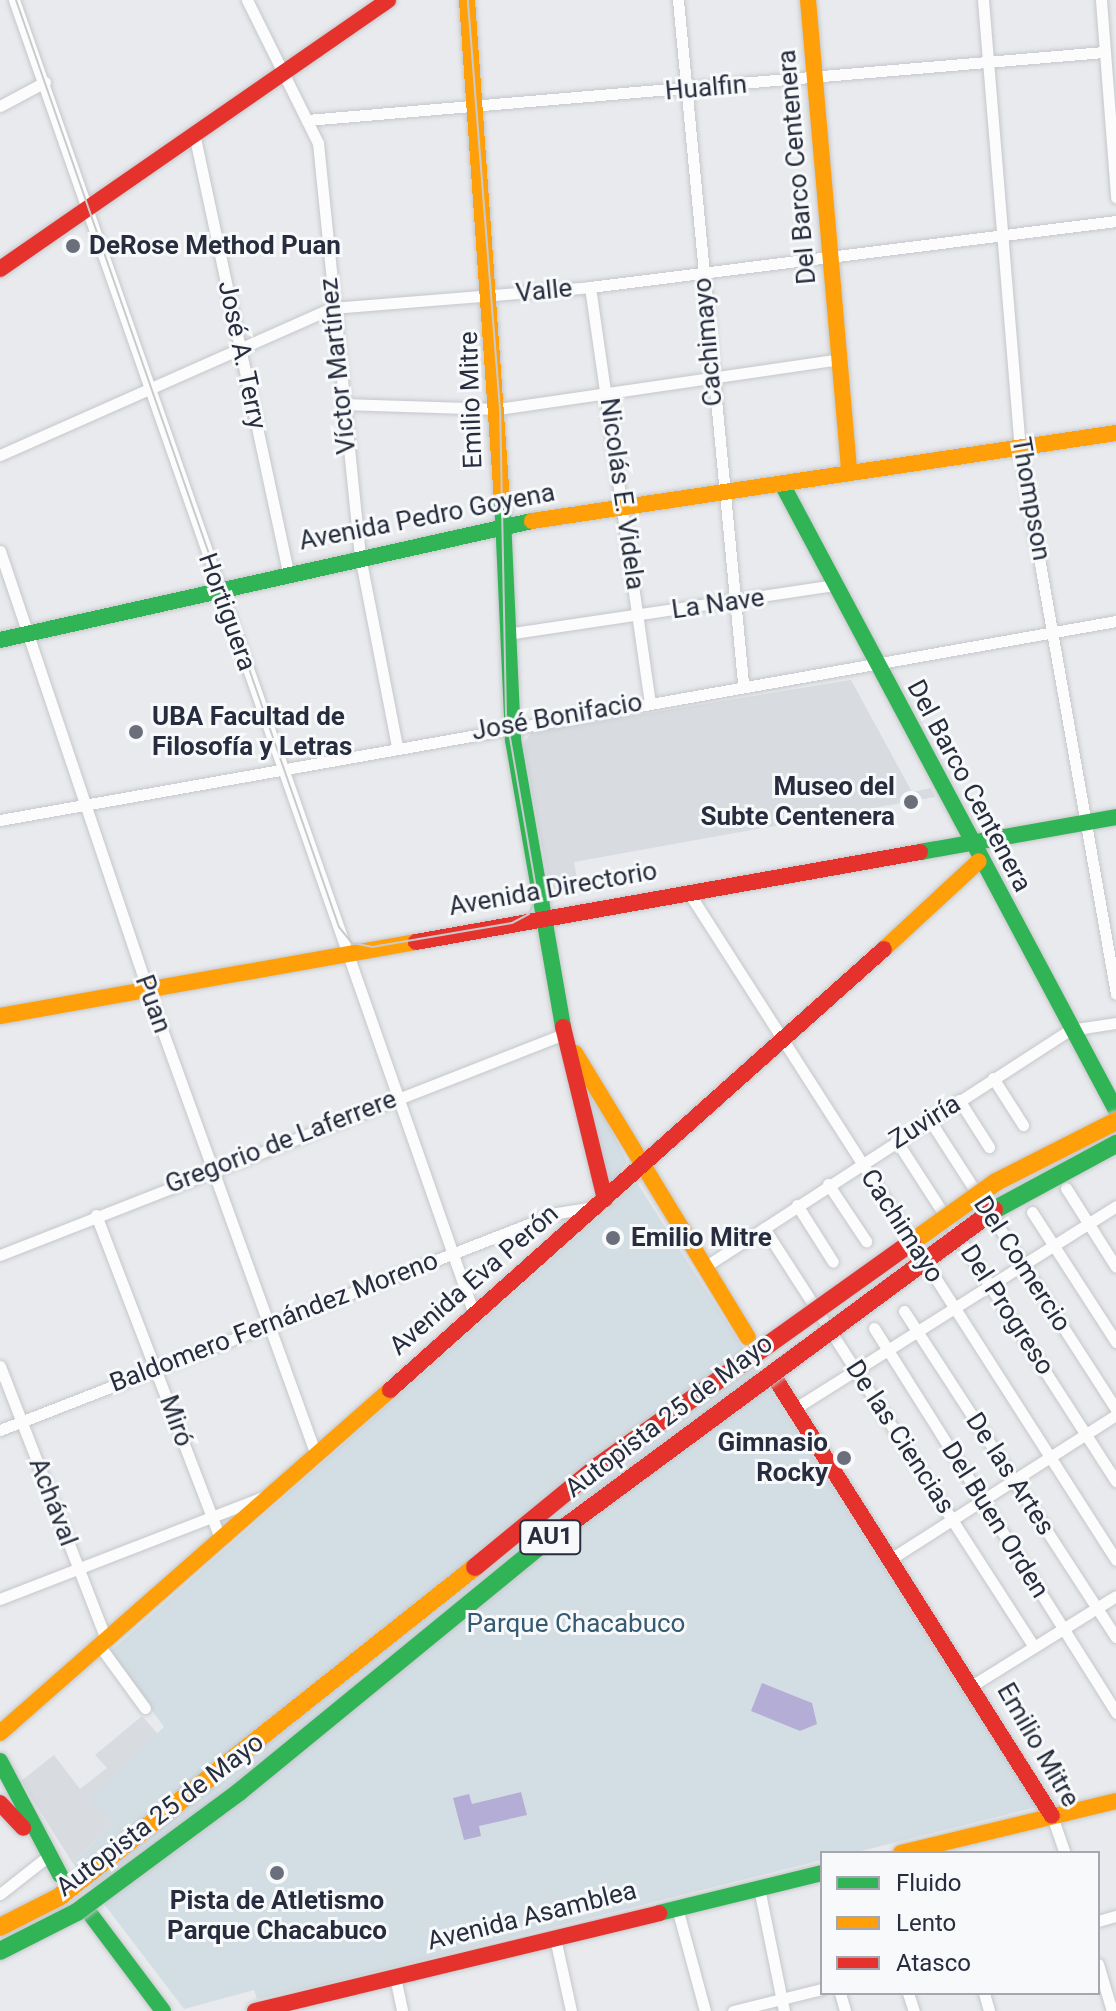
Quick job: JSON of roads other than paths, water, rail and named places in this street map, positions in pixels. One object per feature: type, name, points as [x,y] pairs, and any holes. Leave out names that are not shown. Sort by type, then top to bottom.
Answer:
[{"type":"main road","points":[[0,269],[90,212],[388,0]]},
{"type":"main road","name":"Emilio Mitre","points":[[467,0],[493,297],[512,725],[564,1034],[600,1203]]},
{"type":"main road","name":"Del Barco Centenera","points":[[808,0],[849,472]]},
{"type":"main road","name":"Avenida Pedro Goyena","points":[[0,640],[218,587],[503,525],[1116,433]]},
{"type":"main road","name":"Del Barco Centenera","points":[[782,484],[979,861],[1116,1110]]},
{"type":"main road","name":"Avenida Directorio","points":[[0,1016],[543,916],[1116,817]]},
{"type":"main road","name":"Avenida Eva Perón","points":[[0,1733],[788,1039],[979,861]]},
{"type":"main road","name":"Emilio Mitre","points":[[564,1034],[640,1168],[748,1338]]},
{"type":"main road","name":"Autopista 25 de Mayo","points":[[0,1927],[59,1897],[223,1772],[598,1466],[996,1182],[1116,1121]]},
{"type":"main road","name":"Autopista 25 de Mayo","points":[[0,1951],[77,1912],[239,1792],[437,1624],[730,1400],[1006,1201],[1116,1144]]},
{"type":"main road","name":"Emilio Mitre","points":[[778,1383],[889,1560],[973,1685],[1052,1816]]},
{"type":"main road","points":[[1,1772],[36,1841],[60,1875]]},
{"type":"main road","points":[[909,1851],[1116,1801]]},
{"type":"main road","points":[[0,1803],[36,1841]]},
{"type":"main road","name":"Avenida Asamblea","points":[[255,2011],[820,1873]]},
{"type":"main road","points":[[91,1915],[163,2011]]},
{"type":"street","name":"Hortiguera","points":[[14,0],[474,1314]]},
{"type":"street","name":"Víctor Martínez","points":[[247,0],[318,143],[331,308],[360,556],[397,746]]},
{"type":"street","name":"Cachimayo","points":[[678,0],[720,494],[743,683]]},
{"type":"street","name":"Thompson","points":[[983,0],[1014,450],[1055,631],[1116,994]]},
{"type":"street","points":[[1101,0],[1116,197]]},
{"type":"street","name":"Hualfin","points":[[307,120],[1104,52]]},
{"type":"street","points":[[0,106],[45,82]]},
{"type":"street","name":"José A. Terry","points":[[195,138],[288,572]]},
{"type":"street","name":"Valle","points":[[0,455],[331,308],[590,287],[1116,221]]},
{"type":"street","name":"Nicolás E. Videla","points":[[590,287],[640,615],[650,701]]},
{"type":"street","points":[[342,404],[498,409],[841,359]]},
{"type":"street","name":"Puan","points":[[0,551],[30,632],[147,988],[316,1454]]},
{"type":"street","name":"La Nave","points":[[507,634],[731,604],[833,585]]},
{"type":"street","name":"José Bonifacio","points":[[0,820],[743,683],[1116,621]]},
{"type":"street","name":"Cachimayo","points":[[689,893],[788,1039],[861,1162],[1116,1560]]},
{"type":"street","name":"Zuviría","points":[[703,1268],[861,1162],[1070,1030],[1116,1023]]},
{"type":"street","name":"Gregorio de Laferrere","points":[[0,1255],[564,1034]]},
{"type":"street","points":[[993,1078],[1023,1125]]},
{"type":"street","points":[[959,1100],[989,1147]]},
{"type":"street","name":"Del Comercio","points":[[929,1119],[1116,1412]]},
{"type":"street","name":"Del Progreso","points":[[896,1140],[1116,1481]]},
{"type":"street","points":[[828,1184],[866,1241]]},
{"type":"street","points":[[1066,1188],[1116,1267]]},
{"type":"street","name":"Baldomero Fernández Moreno","points":[[0,1430],[156,1366],[557,1213],[600,1203]]},
{"type":"street","points":[[797,1205],[833,1262]]},
{"type":"street","points":[[794,1409],[1116,1206]]},
{"type":"street","points":[[1032,1212],[1116,1342]]},
{"type":"street","name":"Miró","points":[[96,1215],[220,1538]]},
{"type":"street","name":"De las Ciencias","points":[[764,1228],[1034,1647]]},
{"type":"street","name":"De las Artes","points":[[904,1311],[1116,1637]]},
{"type":"street","name":"Del Buen Orden","points":[[874,1328],[1116,1713]]},
{"type":"street","name":"Achával","points":[[0,1366],[78,1569],[102,1642],[145,1708]]},
{"type":"street","points":[[889,1560],[1116,1412]]},
{"type":"street","points":[[0,1599],[271,1494]]},
{"type":"street","points":[[973,1685],[1116,1596]]},
{"type":"street","name":"Emilio Mitre","points":[[1052,1816],[1064,1851]]},
{"type":"street","points":[[0,1894],[47,1857]]},
{"type":"street","points":[[759,1888],[782,2005]]},
{"type":"street","points":[[677,1908],[705,2011]]},
{"type":"street","points":[[555,1938],[571,2011]]},
{"type":"street","points":[[1100,1971],[1112,2011]]},
{"type":"street","points":[[395,1977],[402,2011]]},
{"type":"street","points":[[733,2011],[782,2005],[820,1990]]},
{"type":"tram line","points":[[16,0],[339,927],[352,943],[372,947],[512,923],[529,914],[537,894],[506,715],[500,409],[468,0]]},
{"type":"place","name":"DeRose Method Puan","points":[[73,246]]},
{"type":"place","name":"UBA Facultad de Filosofía y Letras","points":[[136,732]]},
{"type":"place","name":"Museo del Subte Centenera","points":[[911,802]]},
{"type":"place","name":"Emilio Mitre","points":[[613,1238]]},
{"type":"place","name":"Gimnasio Rocky","points":[[844,1458]]},
{"type":"place","name":"Pista de Atletismo Parque Chacabuco","points":[[277,1873]]},
{"type":"park label","name":"Parque Chacabuco","points":[[576,1624]]}]
